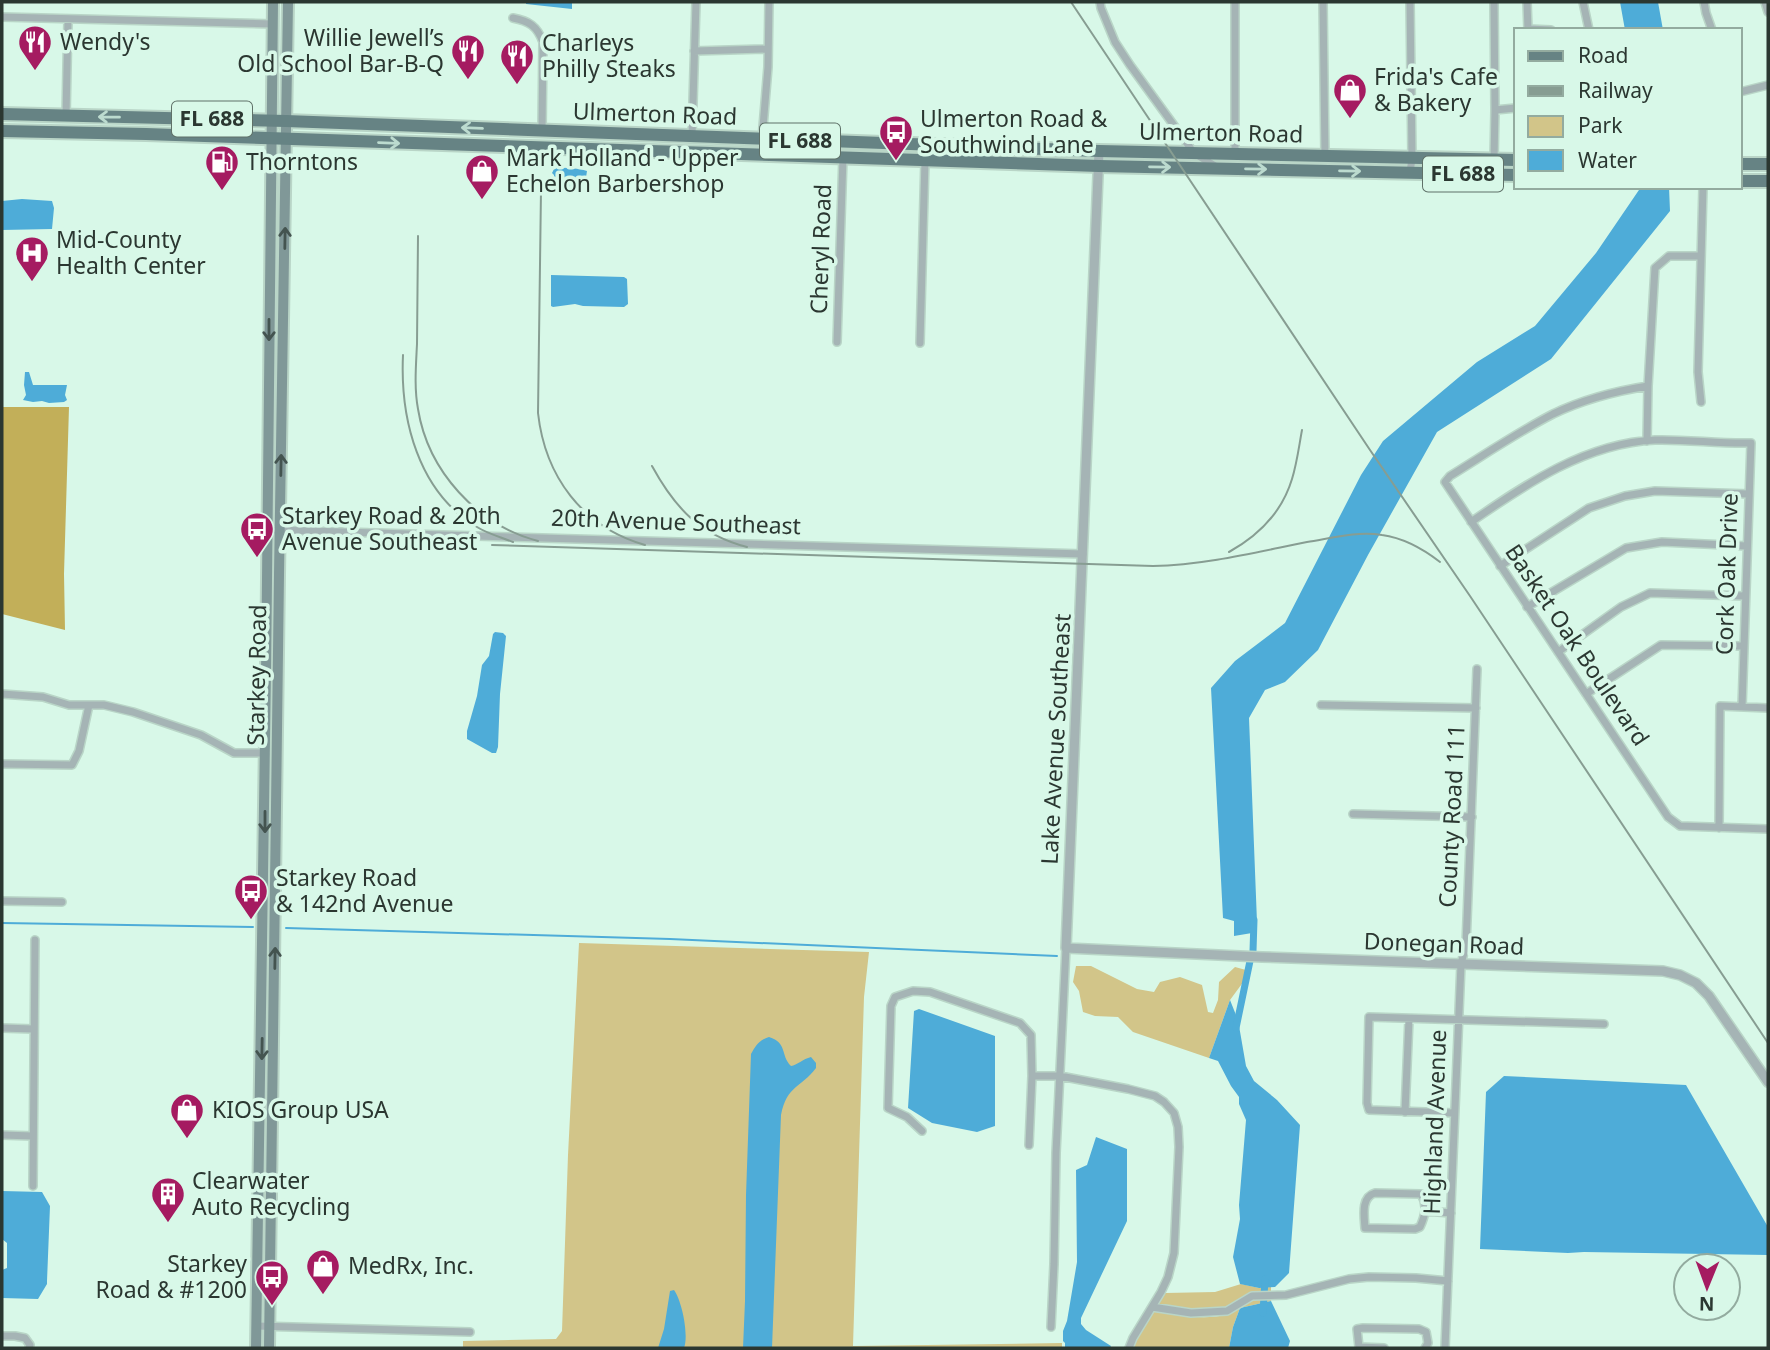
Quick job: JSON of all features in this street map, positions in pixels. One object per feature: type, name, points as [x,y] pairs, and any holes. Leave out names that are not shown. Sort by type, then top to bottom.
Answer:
[{"type":"main road","name":"Starkey Road","points":[[256,1348],[264,941],[273,2]]},
{"type":"main road","name":"Starkey Road","points":[[269,1348],[288,2]]},
{"type":"main road","name":"Ulmerton Road","points":[[2,114],[286,121],[957,147],[1514,160]]},
{"type":"main road","points":[[498,146],[505,140],[524,139],[542,130]]},
{"type":"main road","name":"Ulmerton Road","points":[[2,131],[1099,166],[1514,175]]},
{"type":"main road","points":[[544,148],[561,140],[621,142],[637,134]]},
{"type":"main road","points":[[667,152],[681,144],[745,146],[762,139]]},
{"type":"main road","points":[[843,158],[860,150],[943,153],[956,151],[957,147]]},
{"type":"main road","points":[[1742,164],[1768,164]]},
{"type":"main road","points":[[1742,181],[1768,181]]},
{"type":"street","points":[[692,137],[696,2]]},
{"type":"street","points":[[762,139],[768,67],[769,2]]},
{"type":"street","points":[[1100,2],[1115,43],[1194,153],[1222,169]]},
{"type":"street","points":[[1235,2],[1235,154]]},
{"type":"street","points":[[1323,2],[1325,156]]},
{"type":"street","points":[[1410,2],[1410,173]]},
{"type":"street","points":[[1494,2],[1494,160]]},
{"type":"street","points":[[1527,2],[1528,28]]},
{"type":"street","points":[[1583,2],[1588,28]]},
{"type":"street","points":[[1704,2],[1711,28]]},
{"type":"street","points":[[1765,2],[1768,12]]},
{"type":"street","points":[[2,17],[273,24]]},
{"type":"street","points":[[513,18],[531,23],[543,42],[542,130]]},
{"type":"street","points":[[66,116],[68,19]]},
{"type":"street","points":[[694,51],[767,49]]},
{"type":"street","points":[[1742,92],[1768,85]]},
{"type":"street","points":[[1495,110],[1514,108]]},
{"type":"street","name":"Lake Avenue Southeast","points":[[1051,1327],[1055,1264],[1056,1153],[1100,151]]},
{"type":"street","name":"Cheryl Road","points":[[837,342],[843,158]]},
{"type":"street","points":[[920,343],[925,160]]},
{"type":"street","points":[[1701,402],[1698,372],[1703,189]]},
{"type":"street","points":[[1471,522],[1525,485],[1574,460],[1615,446],[1647,441],[1656,268],[1670,256],[1701,257]]},
{"type":"street","name":"Basket Oak Boulevard","points":[[1648,386],[1609,395],[1556,413],[1511,438],[1450,476],[1445,482],[1668,817],[1681,826],[1719,828]]},
{"type":"street","name":"Cork Oak Drive","points":[[1647,441],[1751,443],[1742,707]]},
{"type":"street","points":[[1500,566],[1589,508],[1625,496],[1654,491],[1749,494]]},
{"type":"street","name":"20th Avenue Southeast","points":[[267,530],[1083,554]]},
{"type":"street","points":[[1527,607],[1626,548],[1662,542],[1747,546]]},
{"type":"street","points":[[1558,652],[1621,607],[1650,593],[1745,596]]},
{"type":"street","points":[[1586,694],[1661,645],[1744,646]]},
{"type":"street","name":"County Road 111","points":[[1461,964],[1466,945],[1477,669]]},
{"type":"street","points":[[2,694],[43,696],[69,705],[104,705],[133,712],[201,736],[234,753],[265,753]]},
{"type":"street","points":[[2,764],[72,765],[79,751],[89,705]]},
{"type":"street","points":[[1321,705],[1476,708]]},
{"type":"street","points":[[1768,708],[1720,706],[1719,828],[1768,829]]},
{"type":"street","points":[[1353,814],[1472,817]]},
{"type":"street","points":[[2,901],[62,902]]},
{"type":"street","points":[[33,1186],[35,940]]},
{"type":"street","name":"Donegan Road","points":[[1066,948],[1270,958],[1663,971],[1696,983],[1709,996],[1768,1083]]},
{"type":"street","name":"Highland Avenue","points":[[1445,1346],[1461,964]]},
{"type":"street","points":[[922,1131],[907,1117],[888,1108],[891,1006],[895,996],[913,991],[930,992],[1020,1023],[1031,1035],[1029,1145]]},
{"type":"street","points":[[1454,1114],[1369,1110],[1369,1017],[1604,1024]]},
{"type":"street","points":[[1405,1112],[1409,1018]]},
{"type":"street","points":[[2,1028],[33,1029]]},
{"type":"street","points":[[1032,1076],[1060,1076],[1155,1096],[1174,1113],[1179,1147],[1174,1253],[1168,1277],[1129,1348]]},
{"type":"street","points":[[2,1135],[33,1136]]},
{"type":"street","points":[[1375,1193],[1421,1194],[1425,1201],[1425,1211],[1420,1227],[1415,1229],[1365,1227],[1365,1199],[1375,1193]]},
{"type":"street","points":[[1425,1211],[1451,1213]]},
{"type":"street","points":[[1152,1307],[1191,1313],[1227,1311],[1252,1296],[1286,1295],[1349,1279],[1369,1277],[1448,1282]]},
{"type":"street","points":[[257,1326],[470,1332]]},
{"type":"street","points":[[1384,1348],[1359,1348],[1357,1329],[1419,1329],[1426,1332],[1426,1346],[1445,1346]]},
{"type":"street","points":[[2,1336],[25,1338],[29,1348]]},
{"type":"green space","points":[[579,943],[869,952],[864,997],[853,1346],[1062,1343],[1062,1348],[463,1348],[463,1341],[556,1339],[562,1331]]},
{"type":"green space","points":[[1076,966],[1091,966],[1137,989],[1154,992],[1160,982],[1180,977],[1202,985],[1208,1012],[1213,1013],[1218,1000],[1219,982],[1235,967],[1246,970],[1244,981],[1230,1000],[1209,1058],[1133,1032],[1118,1017],[1095,1016],[1083,1012],[1079,991],[1073,982]]},
{"type":"green space","points":[[1241,1284],[1259,1288],[1271,1287],[1271,1292],[1252,1292],[1226,1307],[1191,1309],[1158,1304],[1165,1293],[1215,1292]]},
{"type":"green space","points":[[1255,1300],[1271,1300],[1271,1301],[1240,1308]]},
{"type":"green space","points":[[1240,1308],[1229,1348],[1132,1348],[1154,1311],[1210,1317],[1228,1314]]},
{"type":"shaded area","points":[[2,407],[69,407],[65,630],[2,614]]},
{"type":"water","points":[[572,2],[572,9],[526,4]]},
{"type":"water","points":[[1620,2],[1658,2],[1663,28],[1625,28]]},
{"type":"water","points":[[555,167],[587,171],[583,188],[554,187],[552,173]]},
{"type":"water","points":[[1640,189],[1669,189],[1670,211],[1551,359],[1437,432],[1318,650],[1285,682],[1265,690],[1249,718],[1257,922],[1252,933],[1234,936],[1234,921],[1223,918],[1211,688],[1235,661],[1285,623],[1361,475],[1383,441],[1477,362],[1535,326],[1596,253]]},
{"type":"water","points":[[2,201],[52,201],[52,229],[2,230]]},
{"type":"water","points":[[551,275],[624,277],[627,279],[628,304],[624,307],[575,304],[553,307]]},
{"type":"water","points":[[25,372],[29,372],[33,385],[67,385],[67,400],[49,403],[23,400],[26,395]]},
{"type":"water","points":[[495,632],[506,636],[498,747],[496,753],[492,753],[467,739],[467,731],[482,665],[489,656]]},
{"type":"water","points":[[1230,1000],[1238,1020],[1246,1066],[1254,1081],[1277,1100],[1300,1125],[1289,1273],[1275,1287],[1259,1288],[1240,1284],[1233,1257],[1240,1219],[1246,1120],[1239,1097],[1218,1061],[1209,1058]]},
{"type":"water","points":[[919,1009],[995,1036],[995,1126],[977,1132],[932,1123],[908,1108],[914,1011]]},
{"type":"water","points":[[769,1037],[779,1043],[791,1066],[811,1057],[816,1068],[791,1092],[781,1115],[772,1348],[743,1348],[751,1054],[758,1043]]},
{"type":"water","points":[[1504,1076],[1686,1085],[1768,1227],[1768,1255],[1742,1255],[1742,1252],[1568,1253],[1480,1249],[1486,1092]]},
{"type":"water","points":[[1096,1137],[1127,1149],[1127,1221],[1081,1318],[1081,1324],[1086,1330],[1111,1346],[1065,1348],[1063,1331],[1077,1262],[1076,1170],[1087,1165]]},
{"type":"water","points":[[2,1191],[42,1192],[50,1206],[47,1284],[38,1299],[2,1298],[2,1270],[7,1268],[7,1243],[2,1239]]},
{"type":"water","points":[[674,1290],[684,1318],[684,1348],[658,1348],[670,1291]]},
{"type":"water","points":[[1271,1301],[1290,1341],[1288,1348],[1229,1348],[1240,1308]]},
{"type":"waterway","points":[[1253,951],[1254,920]]},
{"type":"waterway","points":[[2,923],[253,927]]},
{"type":"waterway","points":[[286,928],[670,939],[1057,956]]},
{"type":"waterway","points":[[1236,1028],[1250,961]]},
{"type":"waterway","points":[[1263,1313],[1265,1279]]},
{"type":"railway","points":[[1071,2],[1768,1043]]},
{"type":"railway","points":[[541,190],[538,413],[542,436],[558,478],[585,512],[603,526],[645,545]]},
{"type":"railway","points":[[418,236],[416,385],[418,409],[432,454],[444,474],[476,509],[516,533],[538,541]]},
{"type":"railway","points":[[403,355],[405,404],[417,452],[427,474],[440,494],[457,512],[481,529],[513,542]]},
{"type":"railway","points":[[1229,552],[1259,531],[1282,502],[1294,473],[1302,430]]},
{"type":"railway","points":[[652,466],[670,495],[690,518],[716,535],[747,547]]},
{"type":"railway","points":[[492,545],[1153,566],[1211,561],[1335,537],[1373,534],[1405,541],[1440,562]]},
{"type":"place","name":"Wendy's","points":[[35,72]]},
{"type":"place","name":"Willie Jewell’s Old School Bar-B-Q","points":[[468,81]]},
{"type":"place","name":"Charleys Philly Steaks","points":[[517,86]]},
{"type":"place","name":"Frida's Cafe & Bakery","points":[[1350,120]]},
{"type":"place","name":"Ulmerton Road & Southwind Lane","points":[[896,162]]},
{"type":"place","name":"Thorntons","points":[[222,192]]},
{"type":"place","name":"Mark Holland - Upper Echelon Barbershop","points":[[482,201]]},
{"type":"place","name":"Mid-County Health Center","points":[[32,283]]},
{"type":"place","name":"Starkey Road & 20th Avenue Southeast","points":[[257,559]]},
{"type":"place","name":"Starkey Road & 142nd Avenue","points":[[251,921]]},
{"type":"place","name":"KIOS Group USA","points":[[187,1140]]},
{"type":"place","name":"Clearwater Auto Recycling","points":[[168,1224]]},
{"type":"place","name":"MedRx, Inc.","points":[[323,1296]]},
{"type":"place","name":"Starkey Road & #1200","points":[[272,1307]]}]
